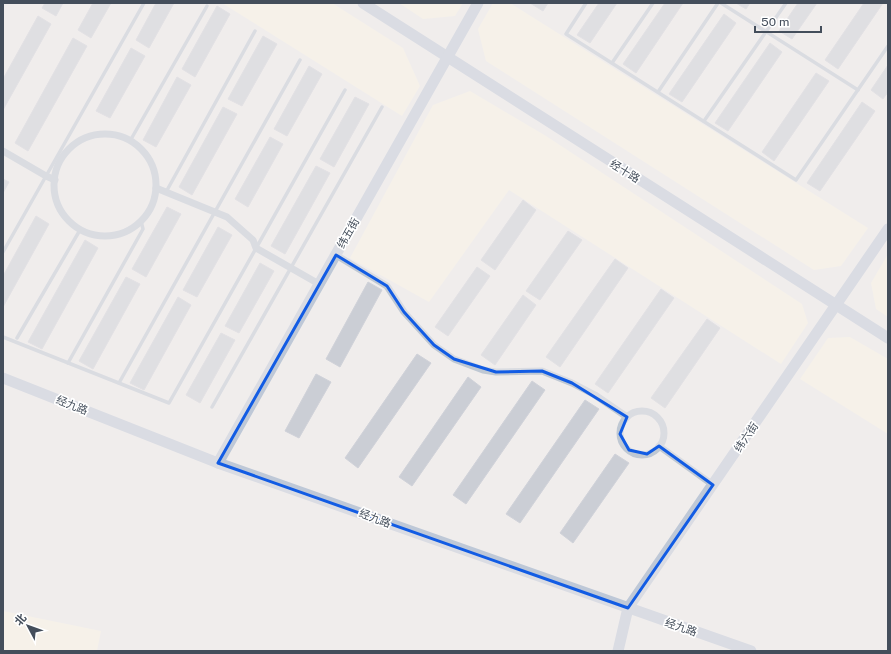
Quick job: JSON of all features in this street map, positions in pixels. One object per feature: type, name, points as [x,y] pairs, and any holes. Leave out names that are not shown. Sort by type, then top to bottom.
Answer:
[{"type":"street","name":"经十路","points":[[363,3],[888,338]]},
{"type":"street","name":"纬五街","points":[[218,462],[478,3]]},
{"type":"street","points":[[107,134],[121,137],[130,141],[143,152],[151,163],[155,176],[156,188],[152,204],[141,221],[124,232],[110,236],[96,235],[80,230],[67,218],[59,207],[55,194],[55,180],[61,160],[69,149],[80,141],[93,136],[107,134]]},
{"type":"street","points":[[3,151],[55,180]]},
{"type":"street","points":[[156,188],[227,217],[253,240],[256,248],[319,284]]},
{"type":"street","name":"纬六街","points":[[618,651],[628,608],[888,229]]},
{"type":"street","points":[[336,255],[388,286],[404,312],[434,345],[454,359],[483,370],[496,372],[542,371],[572,382],[595,395],[627,417]]},
{"type":"street","name":"经九路","points":[[3,378],[218,462],[750,651]]},
{"type":"street","points":[[639,411],[649,412],[657,416],[662,424],[664,433],[662,442],[659,446],[647,454],[638,454],[629,450],[623,443],[620,434],[622,425],[627,417],[639,411]]},
{"type":"street","points":[[659,446],[713,484]]},
{"type":"lane","points":[[3,252],[144,3]]},
{"type":"lane","points":[[586,3],[566,34],[796,180],[888,46]]},
{"type":"lane","points":[[612,63],[653,3]]},
{"type":"lane","points":[[658,92],[719,3],[858,90]]},
{"type":"lane","points":[[704,121],[786,3]]},
{"type":"lane","points":[[130,141],[207,6]]},
{"type":"lane","points":[[166,192],[255,31]]},
{"type":"lane","points":[[119,383],[300,60]]},
{"type":"lane","points":[[3,337],[169,403],[345,90]]},
{"type":"lane","points":[[212,407],[382,107]]},
{"type":"lane","points":[[68,363],[143,229],[141,221]]},
{"type":"lane","points":[[17,338],[80,230]]},
{"type":"highlighted area","points":[[336,255],[387,286],[404,312],[434,345],[454,359],[496,372],[542,371],[572,383],[627,417],[620,434],[629,450],[647,454],[659,446],[713,485],[628,608],[218,463]]},
{"type":"shaded area","points":[[222,3],[332,3],[403,48],[420,86],[402,116]]},
{"type":"shaded area","points":[[399,3],[463,3],[455,16],[423,19]]},
{"type":"shaded area","points":[[493,3],[510,3],[868,228],[841,266],[814,270],[486,61],[478,29]]},
{"type":"shaded area","points":[[470,91],[546,136],[802,304],[808,323],[781,364],[509,190],[429,302],[350,258],[433,105]]},
{"type":"shaded area","points":[[888,254],[888,317],[876,309],[871,283]]},
{"type":"shaded area","points":[[850,337],[888,359],[888,434],[800,379],[828,338]]},
{"type":"shaded area","points":[[3,611],[101,631],[97,651],[3,651]]},
{"type":"building","points":[[45,3],[63,3],[56,16],[42,8]]},
{"type":"building","points":[[93,3],[111,3],[91,38],[78,30]]},
{"type":"building","points":[[156,3],[174,3],[149,48],[136,40]]},
{"type":"building","points":[[530,3],[548,3],[543,11]]},
{"type":"building","points":[[599,3],[617,3],[590,43],[577,35]]},
{"type":"building","points":[[665,3],[683,3],[636,73],[623,64]]},
{"type":"building","points":[[736,3],[750,3],[746,9]]},
{"type":"building","points":[[798,3],[817,3],[792,39],[779,31]]},
{"type":"building","points":[[864,3],[883,3],[838,69],[825,60]]},
{"type":"building","points":[[217,6],[230,14],[195,77],[182,69]]},
{"type":"building","points":[[724,14],[736,23],[682,102],[669,94]]},
{"type":"building","points":[[38,16],[51,24],[3,110],[3,79]]},
{"type":"building","points":[[263,36],[277,44],[242,106],[228,99]]},
{"type":"building","points":[[73,38],[87,46],[28,151],[15,143]]},
{"type":"building","points":[[770,43],[782,52],[728,131],[715,123]]},
{"type":"building","points":[[131,48],[145,56],[110,118],[96,111]]},
{"type":"building","points":[[888,65],[888,92],[883,99],[871,90]]},
{"type":"building","points":[[309,66],[322,74],[287,136],[274,129]]},
{"type":"building","points":[[816,73],[829,81],[774,161],[762,152]]},
{"type":"building","points":[[177,77],[191,85],[156,147],[143,140]]},
{"type":"building","points":[[355,97],[369,104],[334,167],[320,159]]},
{"type":"building","points":[[862,102],[875,111],[820,191],[807,183]]},
{"type":"building","points":[[223,107],[237,114],[192,195],[179,187]]},
{"type":"building","points":[[270,137],[283,144],[248,207],[235,199]]},
{"type":"building","points":[[316,166],[330,173],[285,254],[271,246]]},
{"type":"building","points":[[3,179],[9,182],[3,193]]},
{"type":"building","points":[[523,200],[536,210],[495,270],[481,260]]},
{"type":"building","points":[[167,207],[181,214],[146,277],[132,269]]},
{"type":"building","points":[[36,216],[49,224],[3,307],[3,276]]},
{"type":"building","points":[[218,227],[232,235],[197,297],[183,290]]},
{"type":"building","points":[[568,231],[582,240],[540,300],[526,291]]},
{"type":"building","points":[[85,240],[98,248],[42,349],[28,342]]},
{"type":"building","points":[[615,259],[628,268],[560,367],[546,357]]},
{"type":"building","points":[[260,263],[274,271],[239,333],[225,326]]},
{"type":"building","points":[[477,267],[490,276],[448,336],[435,327]]},
{"type":"building","points":[[126,277],[140,284],[93,369],[79,361]]},
{"type":"building","points":[[368,282],[382,290],[340,367],[326,359]]},
{"type":"building","points":[[661,289],[674,298],[608,393],[595,384]]},
{"type":"building","points":[[523,295],[536,305],[495,365],[481,355]]},
{"type":"building","points":[[178,297],[191,305],[144,390],[130,383]]},
{"type":"building","points":[[707,319],[720,328],[665,408],[651,398]]},
{"type":"building","points":[[221,333],[235,340],[200,403],[186,395]]},
{"type":"building","points":[[417,354],[431,363],[358,468],[345,458]]},
{"type":"building","points":[[316,374],[331,382],[299,438],[285,431]]},
{"type":"building","points":[[468,377],[481,387],[412,486],[399,477]]},
{"type":"building","points":[[532,381],[545,390],[466,504],[453,495]]},
{"type":"building","points":[[585,400],[599,409],[520,523],[506,514]]},
{"type":"building","points":[[615,454],[629,463],[573,543],[560,533]]}]
